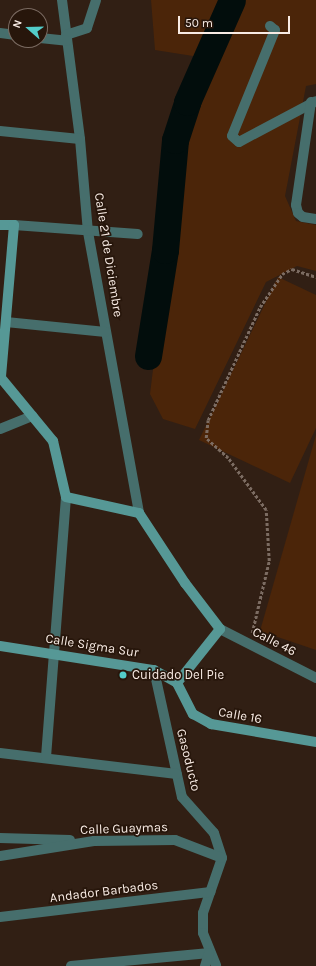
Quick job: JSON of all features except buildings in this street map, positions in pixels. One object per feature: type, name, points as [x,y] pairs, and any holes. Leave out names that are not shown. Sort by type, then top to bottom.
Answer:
[{"type":"main road","points":[[0,225],[14,225],[1,378],[53,440],[66,497],[139,513],[185,583],[220,628],[177,683]]},
{"type":"main road","name":"Calle Sigma Sur","points":[[0,646],[53,652],[154,670],[177,683]]},
{"type":"main road","name":"Calle 16","points":[[177,683],[193,714],[211,724],[316,742]]},
{"type":"street","name":"Calle 21 de Diciembre","points":[[62,0],[80,139],[88,232],[139,513]]},
{"type":"street","points":[[48,38],[67,38],[87,28],[96,0]]},
{"type":"street","points":[[270,26],[275,30],[232,136],[239,142],[313,102]]},
{"type":"street","points":[[313,102],[296,205],[298,213],[303,217],[316,219]]},
{"type":"street","points":[[0,130],[80,139]]},
{"type":"street","points":[[14,225],[88,232],[138,234]]},
{"type":"street","points":[[6,322],[106,332]]},
{"type":"street","points":[[0,429],[33,416]]},
{"type":"street","points":[[46,757],[66,497]]},
{"type":"street","name":"Calle 46","points":[[220,628],[316,678]]},
{"type":"street","name":"Gasoducto","points":[[154,670],[182,797],[214,833],[222,858]]},
{"type":"street","points":[[0,752],[177,774]]},
{"type":"street","points":[[0,838],[94,841]]},
{"type":"street","name":"Calle Guaymas","points":[[0,856],[94,841],[175,840],[222,858]]},
{"type":"street","points":[[216,966],[209,953],[203,933],[203,913],[212,892],[222,858]]},
{"type":"street","name":"Andador Barbados","points":[[0,917],[212,892]]},
{"type":"street","points":[[71,966],[209,953]]},
{"type":"street","points":[[206,966],[209,953]]},
{"type":"path","points":[[248,643],[269,561],[266,510],[228,458],[206,438],[208,420],[260,307],[282,274],[292,269],[316,277]]},
{"type":"shaded area","points":[[151,0],[316,0],[316,84],[306,86],[285,196],[296,221],[316,225],[316,271],[297,266],[266,282],[195,429],[163,419],[150,394],[157,337],[176,240],[187,123],[212,59],[155,50]]},
{"type":"shaded area","points":[[278,277],[316,295],[316,428],[290,483],[199,440]]},
{"type":"shaded area","points":[[316,435],[316,650],[260,631]]},
{"type":"waterway","points":[[148,356],[165,250],[175,140],[187,102],[232,0]]},
{"type":"place","name":"Cuidado Del Pie","points":[[123,675]]}]
